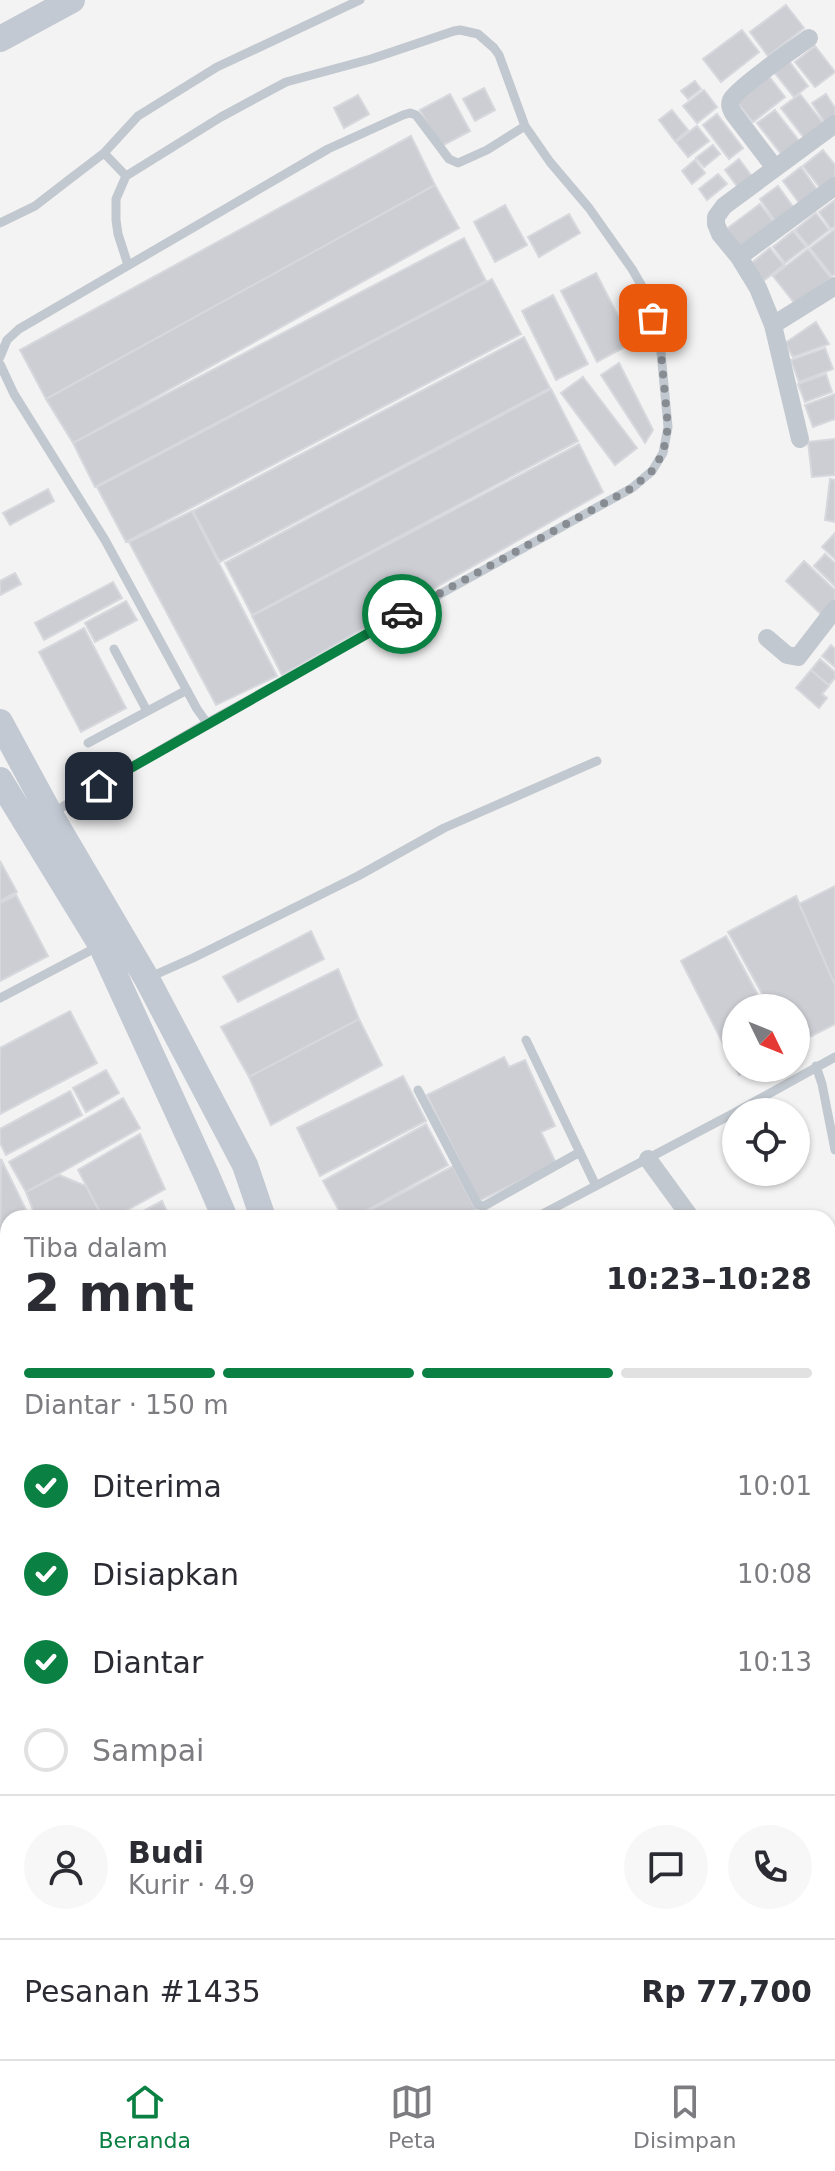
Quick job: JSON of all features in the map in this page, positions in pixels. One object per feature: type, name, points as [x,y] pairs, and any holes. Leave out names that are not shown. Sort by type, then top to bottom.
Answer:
[{"type":"street","points":[[0,39],[72,0]]},
{"type":"street","points":[[775,168],[733,113],[731,99],[809,38]]},
{"type":"street","points":[[800,439],[773,325],[758,288],[720,234],[716,217],[724,206],[835,124]]},
{"type":"street","points":[[739,257],[835,186]]},
{"type":"street","points":[[773,325],[835,286]]},
{"type":"street","points":[[767,638],[787,655],[798,657],[835,609]]},
{"type":"street","points":[[0,722],[38,819],[111,940],[222,1210]]},
{"type":"street","points":[[0,780],[38,819]]},
{"type":"street","points":[[111,940],[147,979],[245,1165],[260,1210]]},
{"type":"street","points":[[648,1159],[685,1210]]},
{"type":"lane","points":[[0,223],[35,206],[104,153],[138,116],[217,67],[360,0]]},
{"type":"lane","points":[[38,819],[632,488],[652,471],[663,453],[668,427],[660,342],[647,295],[589,208],[550,162],[525,126],[494,48],[478,34],[460,30],[286,82],[221,117],[126,176],[116,199],[116,220],[128,265]]},
{"type":"lane","points":[[0,357],[7,340],[19,329],[328,149],[403,115],[416,115],[449,159],[458,163],[487,150],[525,126]]},
{"type":"lane","points":[[104,153],[126,176]]},
{"type":"lane","points":[[0,364],[14,394],[105,540],[207,723]]},
{"type":"lane","points":[[114,649],[147,711]]},
{"type":"lane","points":[[88,743],[187,690]]},
{"type":"lane","points":[[147,979],[345,882],[444,828],[597,761]]},
{"type":"lane","points":[[0,998],[111,940]]},
{"type":"lane","points":[[526,1040],[596,1186]]},
{"type":"lane","points":[[768,1098],[835,1057]]},
{"type":"lane","points":[[816,1066],[835,1150]]},
{"type":"lane","points":[[418,1090],[478,1205],[484,1206],[580,1152]]},
{"type":"lane","points":[[550,1210],[722,1119]]},
{"type":"building","points":[[786,5],[804,28],[768,56],[750,32]]},
{"type":"building","points":[[742,30],[759,52],[721,82],[703,59]]},
{"type":"building","points":[[815,46],[835,72],[815,87],[795,62]]},
{"type":"building","points":[[789,61],[808,86],[794,97],[774,72]]},
{"type":"building","points":[[768,75],[785,97],[753,122],[735,100]]},
{"type":"building","points":[[695,81],[701,89],[688,99],[681,91]]},
{"type":"building","points":[[484,88],[495,110],[475,121],[463,99]]},
{"type":"building","points":[[704,90],[717,107],[697,123],[683,106]]},
{"type":"building","points":[[450,94],[470,131],[440,147],[420,110]]},
{"type":"building","points":[[800,94],[827,128],[808,143],[781,108]]},
{"type":"building","points":[[826,94],[835,108],[835,118],[826,124],[812,103]]},
{"type":"building","points":[[358,95],[369,114],[344,128],[334,108]]},
{"type":"building","points":[[672,110],[688,130],[675,141],[659,120]]},
{"type":"building","points":[[775,110],[803,146],[785,159],[757,123]]},
{"type":"building","points":[[717,114],[743,148],[729,159],[703,125]]},
{"type":"building","points":[[697,126],[709,141],[688,157],[676,142]]},
{"type":"building","points":[[411,136],[435,185],[46,399],[20,350]]},
{"type":"building","points":[[713,145],[720,154],[704,167],[696,158]]},
{"type":"building","points":[[823,150],[835,165],[835,178],[821,189],[803,166]]},
{"type":"building","points":[[739,159],[754,179],[740,190],[725,170]]},
{"type":"building","points":[[695,160],[705,173],[692,184],[682,171]]},
{"type":"building","points":[[801,167],[818,191],[800,204],[783,181]]},
{"type":"building","points":[[718,174],[727,184],[707,200],[699,189]]},
{"type":"building","points":[[435,185],[459,228],[73,443],[46,399]]},
{"type":"building","points":[[778,186],[794,208],[775,221],[760,199]]},
{"type":"building","points":[[835,200],[835,226],[831,229],[819,212]]},
{"type":"building","points":[[760,204],[776,225],[739,252],[724,231]]},
{"type":"building","points":[[505,205],[527,245],[495,262],[474,222]]},
{"type":"building","points":[[816,213],[829,230],[808,246],[795,230]]},
{"type":"building","points":[[569,214],[580,233],[539,257],[528,237]]},
{"type":"building","points":[[835,229],[835,274],[832,276],[810,248]]},
{"type":"building","points":[[793,231],[806,247],[785,263],[773,247]]},
{"type":"building","points":[[464,238],[486,281],[95,487],[73,443]]},
{"type":"building","points":[[770,248],[784,265],[762,282],[749,265]]},
{"type":"building","points":[[808,249],[831,278],[796,305],[773,276]]},
{"type":"building","points":[[596,273],[632,343],[597,362],[561,291]]},
{"type":"building","points":[[492,279],[521,334],[126,542],[97,487]]},
{"type":"building","points":[[553,295],[588,364],[556,380],[522,311]]},
{"type":"building","points":[[816,322],[829,344],[793,357],[785,343]]},
{"type":"building","points":[[524,337],[550,388],[220,562],[193,511]]},
{"type":"building","points":[[825,348],[833,369],[799,382],[791,360]]},
{"type":"building","points":[[619,363],[653,430],[645,443],[601,375]]},
{"type":"building","points":[[826,374],[832,392],[805,402],[798,384]]},
{"type":"building","points":[[583,377],[637,448],[615,465],[561,393]]},
{"type":"building","points":[[551,389],[578,441],[252,615],[225,563]]},
{"type":"building","points":[[835,394],[835,419],[813,427],[805,405]]},
{"type":"building","points":[[835,439],[835,475],[812,477],[808,442]]},
{"type":"building","points":[[579,444],[603,492],[282,675],[252,616]]},
{"type":"building","points":[[830,479],[835,480],[835,522],[825,520]]},
{"type":"building","points":[[48,489],[54,501],[10,525],[3,513]]},
{"type":"building","points":[[192,511],[277,676],[216,705],[129,542]]},
{"type":"building","points":[[835,533],[835,559],[822,547]]},
{"type":"building","points":[[825,554],[835,563],[835,586],[814,566]]},
{"type":"building","points":[[804,561],[835,590],[835,603],[823,616],[786,581]]},
{"type":"building","points":[[15,573],[21,584],[0,595],[0,581]]},
{"type":"building","points":[[113,582],[122,598],[44,640],[35,623]]},
{"type":"building","points":[[126,601],[137,620],[95,642],[85,623]]},
{"type":"building","points":[[84,628],[126,708],[81,732],[39,652]]},
{"type":"building","points":[[831,645],[835,649],[835,667],[822,656]]},
{"type":"building","points":[[820,659],[835,672],[835,678],[829,685],[811,670]]},
{"type":"building","points":[[811,670],[829,686],[822,694],[827,698],[819,708],[796,688]]},
{"type":"building","points":[[0,861],[17,892],[0,901]]},
{"type":"building","points":[[835,886],[835,985],[799,904]]},
{"type":"building","points":[[16,895],[48,956],[0,981],[0,903]]},
{"type":"building","points":[[796,896],[835,985],[835,1024],[810,1037],[810,994],[762,994],[728,932]]},
{"type":"building","points":[[311,931],[324,959],[238,1002],[223,977]]},
{"type":"building","points":[[726,936],[757,994],[722,994],[722,1042],[681,961]]},
{"type":"building","points":[[338,969],[359,1019],[249,1077],[221,1027]]},
{"type":"building","points":[[70,1011],[97,1063],[0,1114],[0,1048]]},
{"type":"building","points":[[359,1019],[382,1065],[271,1125],[249,1077]]},
{"type":"building","points":[[504,1057],[509,1067],[525,1060],[555,1126],[541,1132],[556,1163],[479,1201],[427,1095]]},
{"type":"building","points":[[106,1070],[119,1093],[86,1112],[73,1088]]},
{"type":"building","points":[[403,1076],[426,1121],[320,1176],[297,1128]]},
{"type":"building","points":[[70,1091],[82,1115],[6,1155],[0,1143],[0,1129]]},
{"type":"building","points":[[123,1098],[140,1128],[26,1192],[9,1162]]},
{"type":"building","points":[[426,1124],[448,1165],[367,1210],[339,1210],[323,1181]]},
{"type":"building","points":[[140,1134],[165,1189],[127,1210],[99,1210],[78,1170]]},
{"type":"building","points":[[1,1159],[26,1210],[1,1210]]},
{"type":"building","points":[[453,1166],[476,1210],[370,1210]]},
{"type":"building","points":[[59,1175],[86,1186],[99,1210],[33,1210],[26,1192]]},
{"type":"building","points":[[162,1201],[166,1210],[145,1210]]},
{"type":"way so far","points":[[402,614],[632,488],[652,471],[663,453],[668,427],[660,342],[653,318]]},
{"type":"route","points":[[99,786],[402,614]]}]
